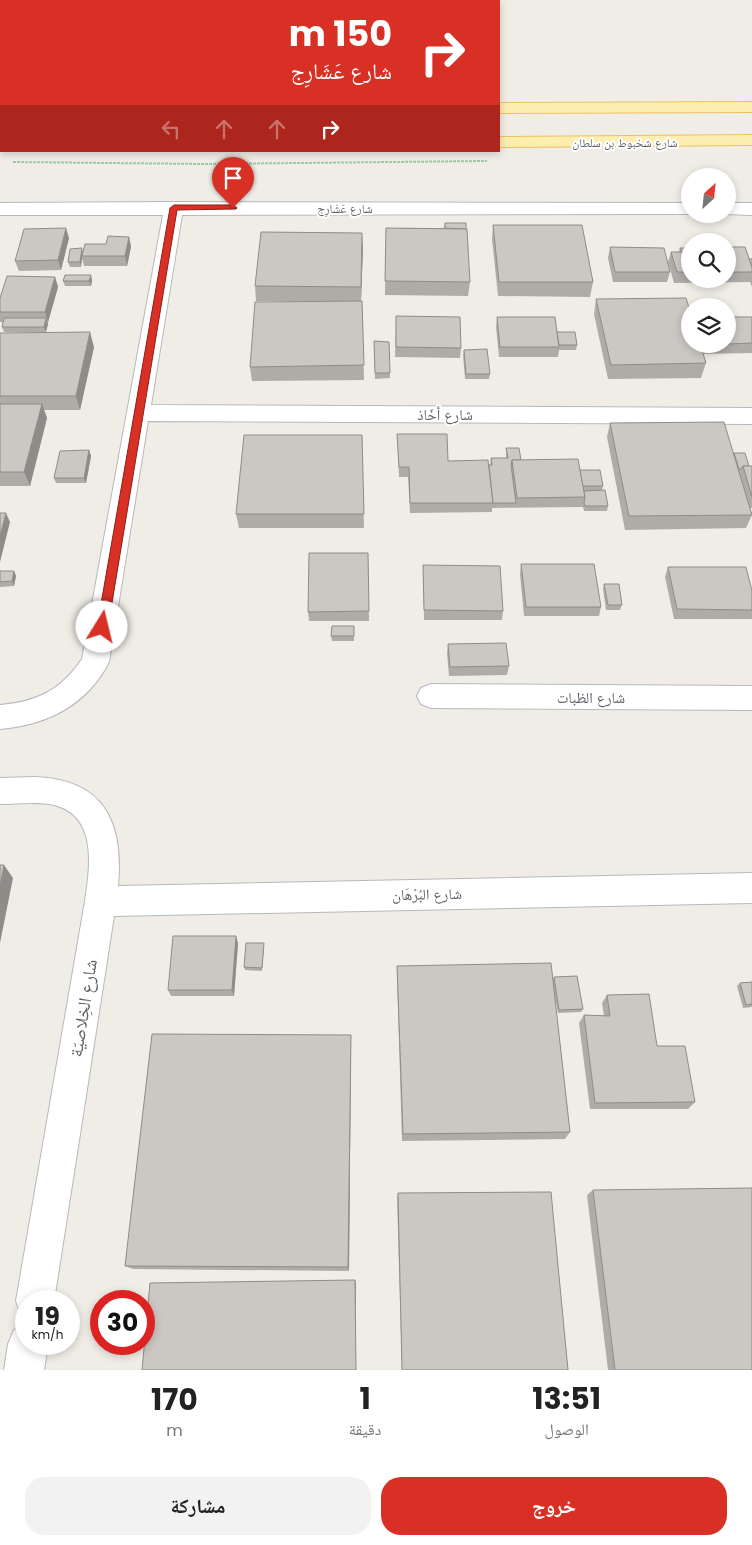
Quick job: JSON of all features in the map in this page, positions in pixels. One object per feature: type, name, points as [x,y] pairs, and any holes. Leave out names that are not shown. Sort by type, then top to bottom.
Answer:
[{"type":"main road","points":[[500,108],[752,107]]},
{"type":"main road","name":"شارع شخبوط بن سلطان","points":[[500,142],[752,140]]},
{"type":"street","points":[[0,717],[17,717],[38,712],[57,703],[74,691],[86,677],[95,662],[174,208]]},
{"type":"street","name":"شارع عَشَارِج","points":[[0,209],[681,209]]},
{"type":"street","points":[[736,209],[752,209]]},
{"type":"street","name":"شارع أخّاذ","points":[[138,413],[752,416]]},
{"type":"street","name":"شارع الظبات","points":[[431,696],[752,698]]},
{"type":"street","name":"شارع الخِلاصيّة","points":[[0,792],[52,792],[68,795],[92,813],[104,840],[106,857],[101,901],[37,1290]]},
{"type":"street","name":"شارع البُرْهَان","points":[[101,901],[752,888]]},
{"type":"street","points":[[24,1370],[26,1355]]},
{"type":"path","points":[[10,162],[204,164],[492,160]]},
{"type":"building","points":[[445,223],[466,223],[466,229],[445,228]]},
{"type":"building","points":[[493,225],[582,225],[593,282],[499,282]]},
{"type":"building","points":[[66,228],[58,260],[15,261],[24,229]]},
{"type":"building","points":[[386,228],[467,229],[470,282],[385,281]]},
{"type":"building","points":[[261,232],[362,233],[361,287],[255,286]]},
{"type":"building","points":[[108,236],[129,237],[125,256],[82,256],[85,244],[106,244]]},
{"type":"building","points":[[610,247],[664,248],[670,272],[615,272]]},
{"type":"building","points":[[736,247],[745,247],[752,272],[736,272]]},
{"type":"building","points":[[82,248],[80,262],[68,262],[70,249]]},
{"type":"building","points":[[671,252],[681,252],[681,272],[677,272]]},
{"type":"building","points":[[65,275],[91,275],[89,281],[63,281]]},
{"type":"building","points":[[7,276],[55,277],[45,312],[0,312],[0,298]]},
{"type":"building","points":[[681,298],[681,353],[703,353],[706,363],[611,365],[596,299]]},
{"type":"building","points":[[362,301],[364,365],[250,367],[255,302]]},
{"type":"building","points":[[396,316],[460,317],[461,348],[396,347]]},
{"type":"building","points":[[497,317],[555,317],[559,347],[500,347]]},
{"type":"building","points":[[736,317],[752,317],[752,343],[736,344]]},
{"type":"building","points":[[4,318],[46,318],[44,327],[2,327]]},
{"type":"building","points":[[90,332],[76,396],[0,396],[0,333]]},
{"type":"building","points":[[557,332],[575,332],[577,345],[559,345]]},
{"type":"building","points":[[374,341],[389,342],[390,373],[375,373]]},
{"type":"building","points":[[487,349],[490,374],[466,374],[464,350]]},
{"type":"building","points":[[0,404],[42,404],[24,472],[0,472]]},
{"type":"building","points":[[724,422],[752,515],[629,516],[610,423]]},
{"type":"building","points":[[397,434],[447,434],[448,461],[488,460],[493,503],[410,503],[409,467],[399,467]]},
{"type":"building","points":[[244,435],[362,435],[364,514],[236,514]]},
{"type":"building","points":[[506,448],[519,448],[521,460],[512,460],[511,465],[516,503],[493,503],[489,465],[492,465],[491,458],[508,458]]},
{"type":"building","points":[[89,450],[84,478],[54,478],[60,451]]},
{"type":"building","points":[[734,453],[745,453],[749,466],[743,466],[739,469]]},
{"type":"building","points":[[578,459],[585,497],[517,498],[512,460]]},
{"type":"building","points":[[743,466],[752,466],[752,497]]},
{"type":"building","points":[[580,470],[600,470],[603,486],[583,486]]},
{"type":"building","points":[[605,490],[608,506],[585,506],[584,491]]},
{"type":"building","points":[[0,513],[6,513],[0,536]]},
{"type":"building","points":[[309,553],[368,553],[369,611],[308,612]]},
{"type":"building","points":[[521,564],[594,564],[601,607],[526,607]]},
{"type":"building","points":[[423,565],[500,566],[503,611],[424,610]]},
{"type":"building","points":[[668,567],[746,567],[752,591],[752,610],[677,609]]},
{"type":"building","points":[[0,571],[14,571],[12,581],[0,582]]},
{"type":"building","points":[[604,584],[619,584],[622,605],[608,605]]},
{"type":"building","points":[[332,626],[354,626],[354,636],[331,636]]},
{"type":"building","points":[[506,643],[509,666],[450,667],[448,644]]},
{"type":"building","points":[[0,865],[4,865],[0,886]]},
{"type":"building","points":[[173,936],[236,936],[232,990],[168,990]]},
{"type":"building","points":[[246,943],[264,943],[262,968],[244,967]]},
{"type":"building","points":[[551,963],[570,1132],[403,1134],[397,966]]},
{"type":"building","points":[[577,976],[583,1009],[559,1010],[554,977]]},
{"type":"building","points":[[752,982],[752,1004],[746,1005],[740,983]]},
{"type":"building","points":[[649,994],[657,1046],[685,1046],[695,1102],[595,1103],[584,1015],[610,1016],[607,995]]},
{"type":"building","points":[[152,1034],[351,1035],[348,1267],[125,1266]]},
{"type":"building","points":[[752,1188],[752,1370],[615,1370],[593,1190]]},
{"type":"building","points":[[551,1192],[568,1370],[402,1370],[398,1193]]},
{"type":"building","points":[[355,1280],[356,1370],[142,1370],[143,1355],[155,1355],[155,1290],[149,1290],[150,1283]]},
{"type":"route","points":[[102,627],[174,208],[233,208]]}]
